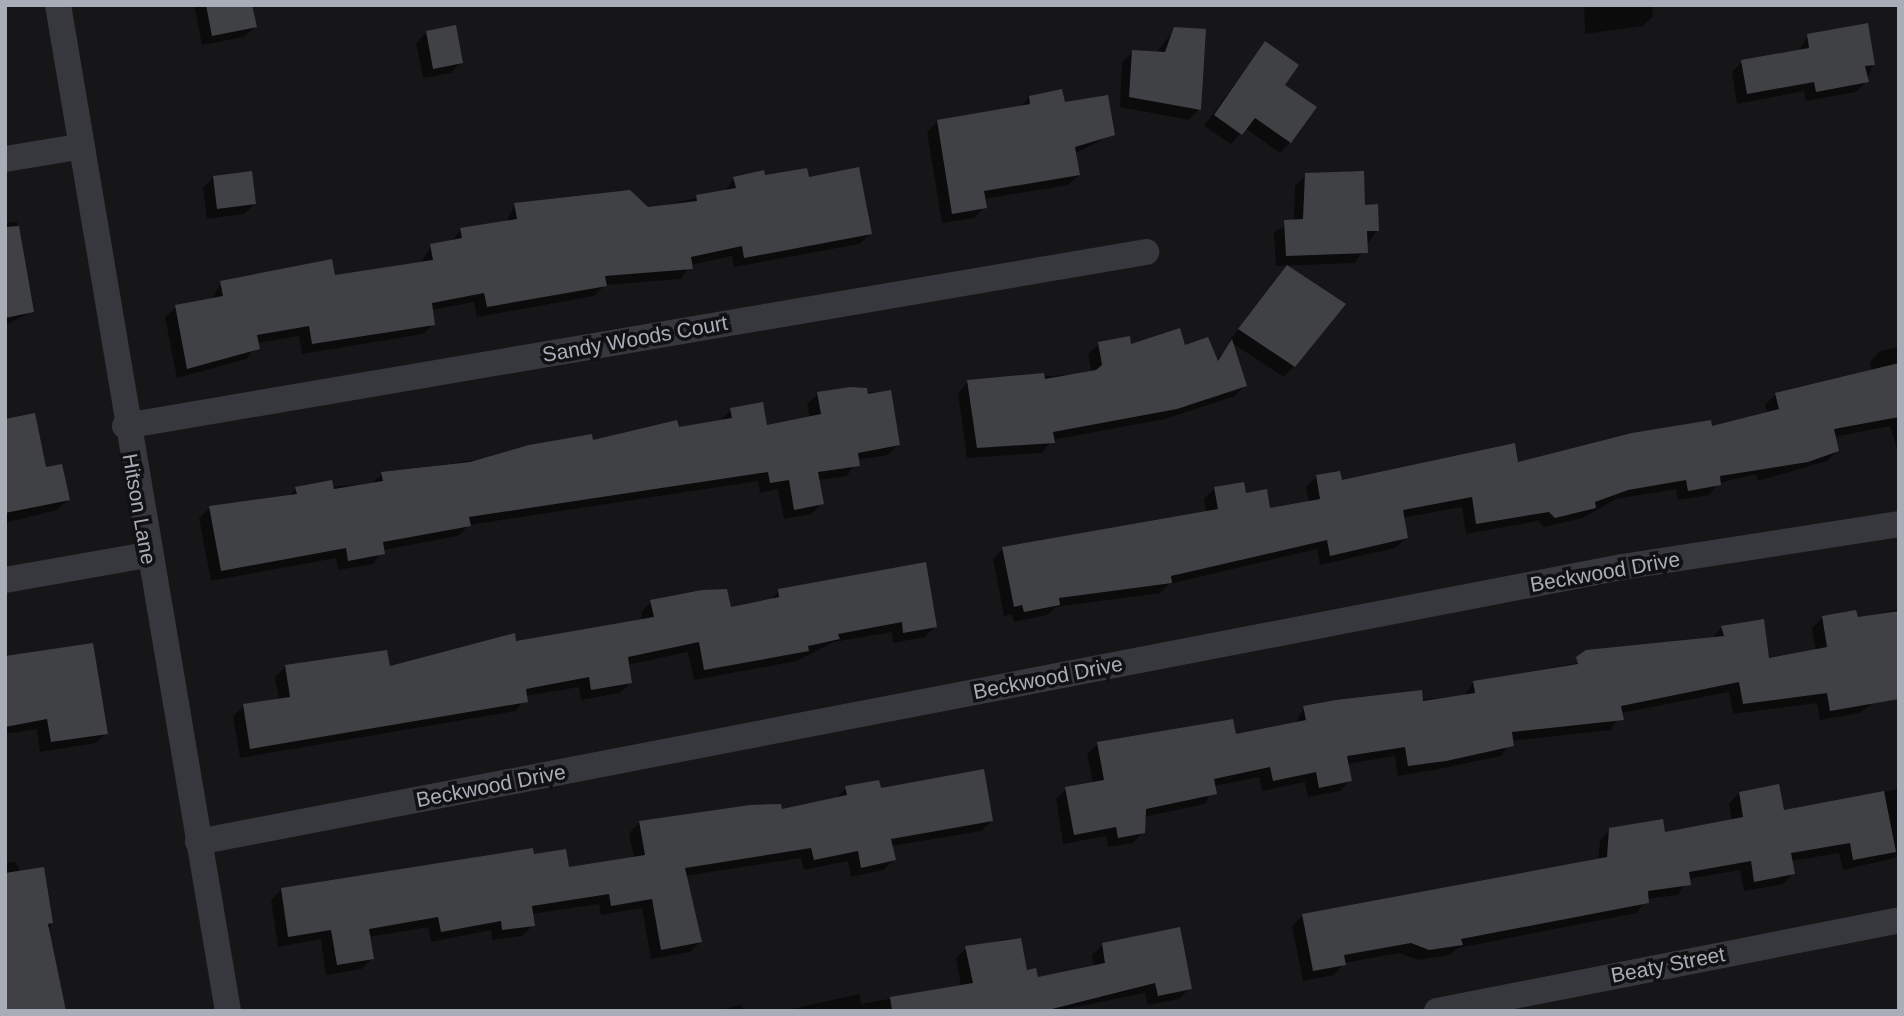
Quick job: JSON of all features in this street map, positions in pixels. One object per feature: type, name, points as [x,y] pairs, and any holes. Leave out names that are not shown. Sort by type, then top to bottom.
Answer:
[{"type":"street","name":"Hitson Lane","points":[[58,5],[78,147],[125,426],[228,1011]]},
{"type":"street","points":[[5,159],[78,147]]},
{"type":"street","name":"Sandy Woods Court","points":[[125,426],[1146,252]]},
{"type":"street","name":"Beckwood Drive","points":[[198,842],[1622,567],[1899,524]]},
{"type":"street","points":[[5,580],[147,555]]},
{"type":"street","name":"Beaty Street","points":[[1437,1011],[1899,920]]},
{"type":"building","points":[[206,5],[252,5],[257,27],[212,36]]},
{"type":"building","points":[[1868,23],[1875,65],[1865,66],[1869,82],[1816,92],[1814,82],[1747,94],[1741,60],[1809,48],[1807,34]]},
{"type":"building","points":[[456,25],[463,63],[433,69],[426,31]]},
{"type":"building","points":[[1174,27],[1206,29],[1201,110],[1129,97],[1132,50],[1165,52]]},
{"type":"building","points":[[1265,41],[1299,65],[1285,85],[1317,107],[1291,143],[1255,118],[1242,135],[1214,115]]},
{"type":"building","points":[[1062,89],[1065,102],[1108,95],[1115,135],[1075,147],[1080,175],[984,191],[987,208],[952,214],[937,120],[1030,104],[1029,96]]},
{"type":"building","points":[[859,167],[872,234],[744,258],[742,246],[691,257],[693,269],[605,276],[607,286],[487,307],[484,293],[432,303],[435,325],[312,344],[309,326],[257,335],[260,349],[187,369],[175,305],[223,296],[220,281],[332,259],[335,275],[433,260],[430,244],[462,238],[460,228],[517,219],[514,203],[630,190],[648,207],[697,201],[696,195],[736,188],[733,177],[764,170],[765,175],[807,168],[809,177]]},
{"type":"building","points":[[252,171],[256,204],[217,209],[213,176]]},
{"type":"building","points":[[1364,171],[1365,205],[1378,204],[1379,231],[1367,231],[1368,253],[1286,256],[1284,220],[1303,219],[1305,173]]},
{"type":"building","points":[[19,226],[34,312],[5,318],[5,227]]},
{"type":"building","points":[[1287,265],[1346,304],[1295,367],[1238,329]]},
{"type":"building","points":[[1180,328],[1185,345],[1208,337],[1218,361],[1232,339],[1247,386],[1177,409],[1053,432],[1055,443],[977,448],[967,380],[1044,373],[1045,379],[1096,370],[1102,365],[1098,342],[1130,336],[1131,344]]},
{"type":"building","points":[[1899,363],[1899,417],[1834,429],[1839,451],[1808,462],[1720,476],[1721,485],[1688,491],[1686,480],[1628,490],[1595,502],[1596,508],[1555,518],[1549,512],[1476,524],[1472,497],[1403,510],[1408,538],[1330,556],[1327,540],[1171,576],[1172,583],[1059,598],[1060,605],[1024,612],[1022,605],[1014,607],[1002,547],[1218,509],[1214,487],[1244,482],[1246,493],[1267,489],[1270,508],[1320,499],[1316,475],[1340,471],[1342,480],[1515,443],[1518,462],[1632,433],[1711,420],[1712,426],[1779,409],[1775,393]]},
{"type":"building","points":[[850,387],[867,388],[868,394],[891,390],[900,445],[858,453],[860,466],[818,472],[824,504],[794,510],[789,480],[770,483],[768,472],[469,517],[471,526],[383,542],[385,554],[348,561],[346,548],[221,571],[209,506],[297,494],[295,487],[332,480],[334,489],[383,481],[381,472],[470,462],[529,445],[592,434],[593,440],[677,420],[679,427],[732,418],[730,408],[763,402],[767,425],[821,414],[817,392]]},
{"type":"building","points":[[35,413],[46,467],[62,464],[70,500],[5,513],[5,419]]},
{"type":"building","points":[[926,562],[937,627],[903,633],[902,622],[838,634],[840,639],[808,646],[809,651],[704,670],[699,642],[628,657],[632,683],[591,690],[589,677],[526,689],[528,702],[250,749],[243,704],[290,697],[285,665],[387,650],[390,666],[515,633],[516,641],[654,617],[650,600],[702,590],[727,589],[731,607],[779,597],[778,589]]},
{"type":"building","points":[[1856,610],[1858,617],[1899,611],[1899,699],[1830,711],[1827,693],[1743,704],[1739,682],[1621,706],[1624,720],[1512,732],[1514,746],[1446,761],[1408,766],[1405,747],[1347,756],[1352,781],[1319,788],[1316,772],[1273,781],[1270,767],[1214,779],[1217,794],[1146,809],[1145,833],[1118,838],[1116,827],[1074,835],[1065,787],[1104,780],[1097,742],[1233,719],[1236,734],[1306,720],[1303,706],[1336,700],[1422,690],[1423,701],[1475,693],[1473,681],[1578,664],[1576,657],[1586,650],[1724,636],[1721,626],[1764,619],[1769,658],[1827,647],[1822,616]]},
{"type":"building","points":[[93,643],[108,734],[51,742],[47,719],[5,727],[5,656]]},
{"type":"building","points":[[984,769],[993,821],[891,839],[896,860],[861,868],[858,851],[814,860],[811,848],[685,868],[702,942],[661,950],[652,899],[611,906],[609,894],[532,906],[535,926],[502,930],[501,921],[441,932],[438,917],[369,929],[374,959],[337,965],[331,930],[288,937],[281,888],[533,848],[534,854],[566,849],[569,867],[645,855],[639,821],[750,805],[781,804],[782,809],[847,795],[845,786],[879,780],[881,788]]},
{"type":"building","points":[[1779,784],[1784,810],[1884,791],[1896,852],[1853,860],[1850,843],[1791,853],[1795,874],[1754,882],[1751,861],[1689,872],[1691,885],[1648,891],[1649,903],[1461,939],[1463,945],[1429,950],[1411,943],[1344,955],[1346,965],[1313,971],[1302,914],[1607,857],[1609,828],[1663,819],[1665,832],[1743,817],[1739,792]]},
{"type":"building","points":[[44,867],[53,923],[48,924],[66,1011],[5,1011],[5,873]]},
{"type":"building","points":[[1180,927],[1192,989],[1158,996],[1155,983],[1044,1011],[892,1011],[890,997],[973,983],[965,946],[1021,938],[1027,970],[1036,968],[1038,977],[1105,963],[1102,943]]}]
